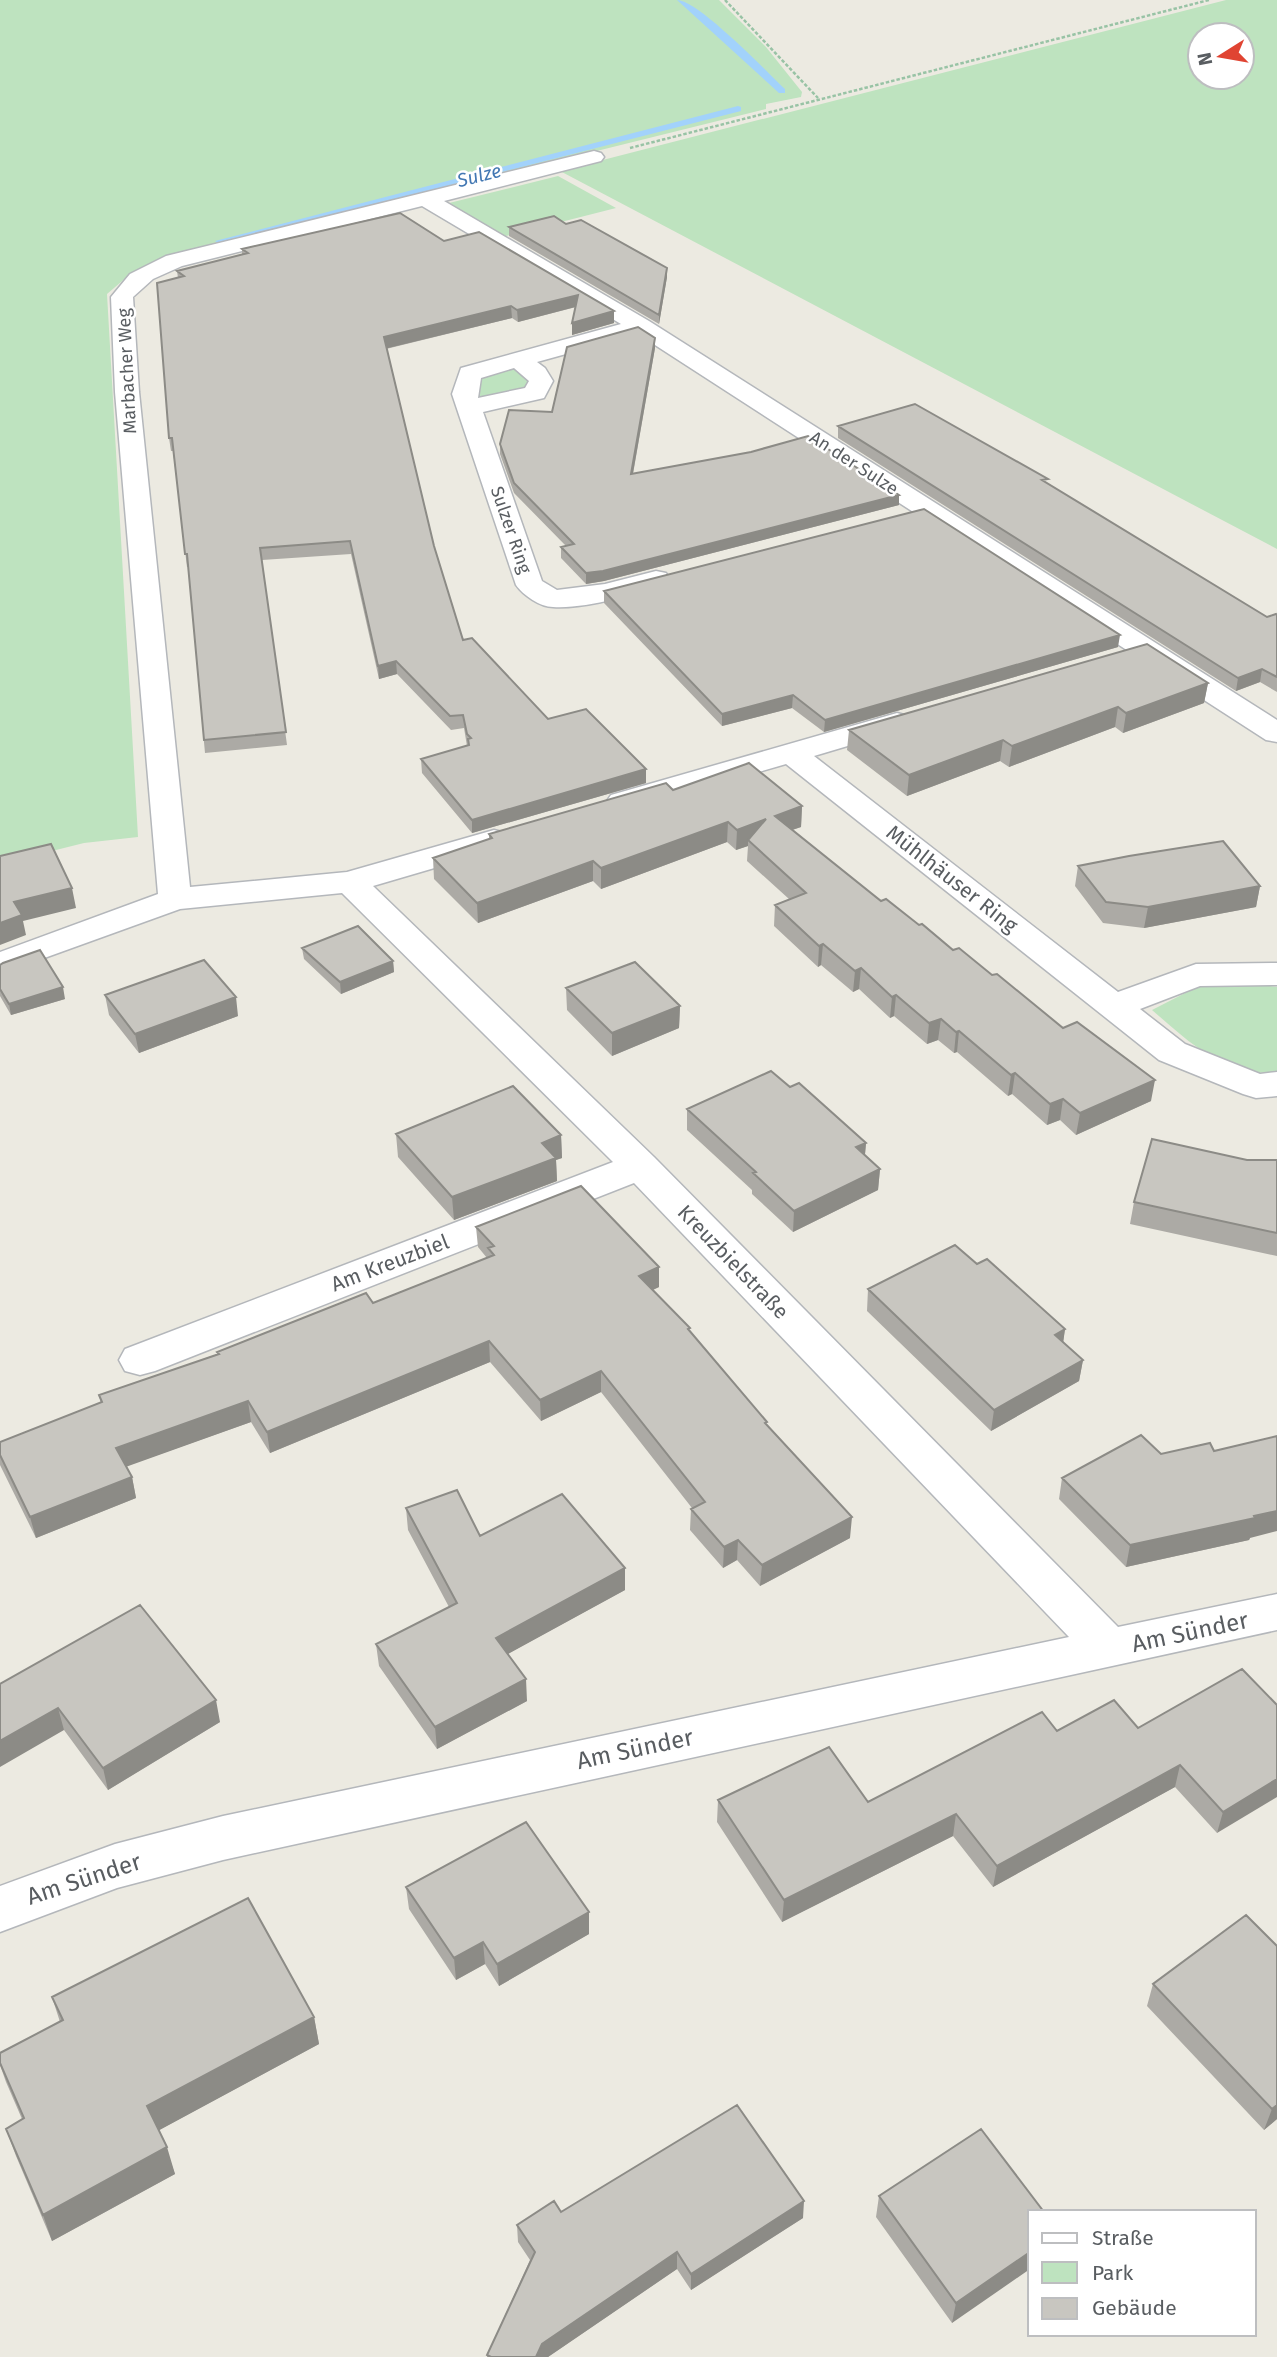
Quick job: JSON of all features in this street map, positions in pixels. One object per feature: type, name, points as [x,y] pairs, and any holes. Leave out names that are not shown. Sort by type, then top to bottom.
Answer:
[{"type":"street","name":"Marbacher Weg","points":[[175,899],[128,401],[122,296],[135,280],[174,261],[594,157]]},
{"type":"street","name":"An der Sulze","points":[[426,199],[641,326],[1277,733]]},
{"type":"street","name":"Sulzer Ring","points":[[641,326],[470,373],[464,394],[530,585],[552,599],[605,592],[685,571]]},
{"type":"street","points":[[468,407],[507,401],[535,393],[541,382],[536,373],[518,360]]},
{"type":"street","points":[[899,516],[926,509]]},
{"type":"street","points":[[1106,662],[1146,651]]},
{"type":"street","points":[[590,811],[922,715]]},
{"type":"street","name":"Mühlhäuser Ring","points":[[790,752],[1172,1052],[1256,1086],[1277,1084]]},
{"type":"street","points":[[0,964],[175,899],[350,882],[523,831]]},
{"type":"street","name":"Kreuzbielstraße","points":[[350,882],[640,1166],[1110,1649]]},
{"type":"street","points":[[1114,1006],[1196,975],[1277,974]]},
{"type":"street","name":"Am Kreuzbiel","points":[[140,1360],[640,1166]]},
{"type":"street","name":"Am Sünder","points":[[0,1909],[115,1866],[236,1835],[1110,1649],[1270,1622]]},
{"type":"path","points":[[725,0],[819,99]]},
{"type":"path","points":[[594,157],[1209,0]]},
{"type":"green space","points":[[0,0],[719,0],[766,47],[802,92],[801,97],[766,104],[766,109],[157,260],[128,276],[107,294],[138,837],[84,843],[0,864]]},
{"type":"green space","points":[[1226,0],[1277,0],[1277,549],[560,171]]},
{"type":"green space","points":[[558,176],[616,208],[502,237],[445,204]]},
{"type":"green space","points":[[518,360],[536,373],[535,393],[468,407],[470,373]]},
{"type":"green space","points":[[1227,980],[1277,987],[1277,1072],[1258,1073],[1224,1063],[1193,1045],[1152,1010],[1195,988]]},
{"type":"building","points":[[400,213],[444,241],[479,232],[614,311],[572,323],[578,295],[517,310],[511,306],[384,337],[434,546],[463,640],[472,638],[548,719],[586,709],[646,769],[472,820],[421,759],[469,745],[468,739],[471,738],[467,734],[463,715],[450,716],[396,661],[378,666],[350,541],[260,548],[286,732],[204,740],[187,554],[172,438],[169,438],[157,283],[184,276],[177,271],[248,253],[242,249]]},
{"type":"building","points":[[554,216],[566,224],[581,220],[667,268],[659,315],[509,227]]},
{"type":"building","points":[[638,327],[655,338],[631,474],[751,452],[808,436],[899,495],[603,571],[586,573],[561,547],[574,544],[514,483],[500,444],[509,410],[552,412],[567,347]]},
{"type":"building","points":[[915,404],[1048,479],[1042,480],[1267,617],[1276,614],[1277,677],[1262,669],[1238,678],[838,426]]},
{"type":"building","points":[[924,509],[1120,635],[825,720],[793,695],[722,714],[604,591]]},
{"type":"building","points":[[1147,644],[1208,683],[1126,713],[1118,707],[1012,746],[1003,740],[909,775],[849,730]]},
{"type":"building","points":[[749,763],[802,806],[775,816],[881,901],[886,899],[953,950],[959,948],[992,975],[997,974],[1063,1028],[1077,1022],[1155,1080],[1080,1113],[1063,1099],[1050,1104],[1015,1073],[1011,1075],[941,1019],[929,1023],[896,995],[892,997],[861,968],[855,971],[823,944],[819,946],[775,905],[806,893],[748,840],[766,819],[737,830],[728,822],[601,868],[593,861],[477,903],[433,858],[492,838],[489,834],[666,783],[673,790]]},
{"type":"building","points":[[1223,841],[1260,886],[1148,907],[1106,902],[1078,866],[1129,856]]},
{"type":"building","points":[[51,844],[72,888],[14,902],[22,915],[0,923],[0,856]]},
{"type":"building","points":[[358,926],[393,961],[340,982],[302,948]]},
{"type":"building","points":[[40,950],[63,987],[9,1004],[0,989],[0,965]]},
{"type":"building","points":[[204,960],[236,997],[135,1034],[105,995]]},
{"type":"building","points":[[635,962],[680,1006],[612,1033],[566,988]]},
{"type":"building","points":[[771,1071],[790,1087],[799,1083],[866,1143],[856,1147],[880,1169],[794,1211],[687,1109]]},
{"type":"building","points":[[513,1086],[561,1135],[542,1143],[556,1158],[452,1197],[396,1134]]},
{"type":"building","points":[[1152,1139],[1247,1160],[1277,1160],[1277,1233],[1134,1202]]},
{"type":"building","points":[[581,1186],[659,1267],[639,1276],[690,1328],[688,1329],[767,1422],[765,1423],[852,1517],[762,1565],[738,1540],[724,1547],[691,1509],[705,1502],[601,1371],[540,1400],[489,1341],[267,1432],[248,1401],[116,1448],[132,1477],[30,1517],[0,1455],[0,1442],[102,1402],[99,1395],[219,1354],[217,1352],[366,1293],[373,1303],[494,1255],[488,1248],[494,1246],[476,1227]]},
{"type":"building","points":[[955,1245],[977,1264],[987,1259],[1065,1329],[1055,1335],[1083,1360],[994,1410],[868,1289]]},
{"type":"building","points":[[1141,1435],[1161,1454],[1210,1443],[1214,1451],[1277,1436],[1277,1511],[1130,1545],[1062,1478]]},
{"type":"building","points":[[457,1490],[480,1536],[562,1494],[625,1568],[496,1638],[526,1679],[435,1727],[376,1644],[457,1603],[406,1508]]},
{"type":"building","points":[[140,1605],[216,1700],[103,1768],[58,1708],[0,1741],[0,1684]]},
{"type":"building","points":[[1242,1669],[1277,1705],[1277,1779],[1223,1812],[1180,1765],[997,1866],[956,1814],[784,1900],[718,1800],[829,1747],[868,1802],[1042,1712],[1057,1731],[1114,1700],[1138,1728]]},
{"type":"building","points":[[526,1822],[589,1912],[497,1964],[483,1942],[454,1958],[406,1887]]},
{"type":"building","points":[[248,1898],[314,2017],[147,2106],[167,2147],[43,2215],[6,2129],[24,2118],[0,2063],[0,2053],[63,2020],[52,1997]]},
{"type":"building","points":[[1246,1915],[1277,1946],[1277,2105],[1272,2109],[1153,1984]]},
{"type":"building","points":[[737,2105],[804,2201],[691,2274],[677,2252],[542,2344],[536,2357],[487,2355],[535,2252],[517,2225],[554,2201],[561,2212]]},
{"type":"building","points":[[981,2129],[1042,2210],[1028,2210],[1028,2253],[956,2303],[879,2196]]},
{"type":"waterway","name":"Sulze","points":[[681,0],[782,91]]},
{"type":"waterway","name":"Sulze","points":[[220,241],[738,109]]}]
